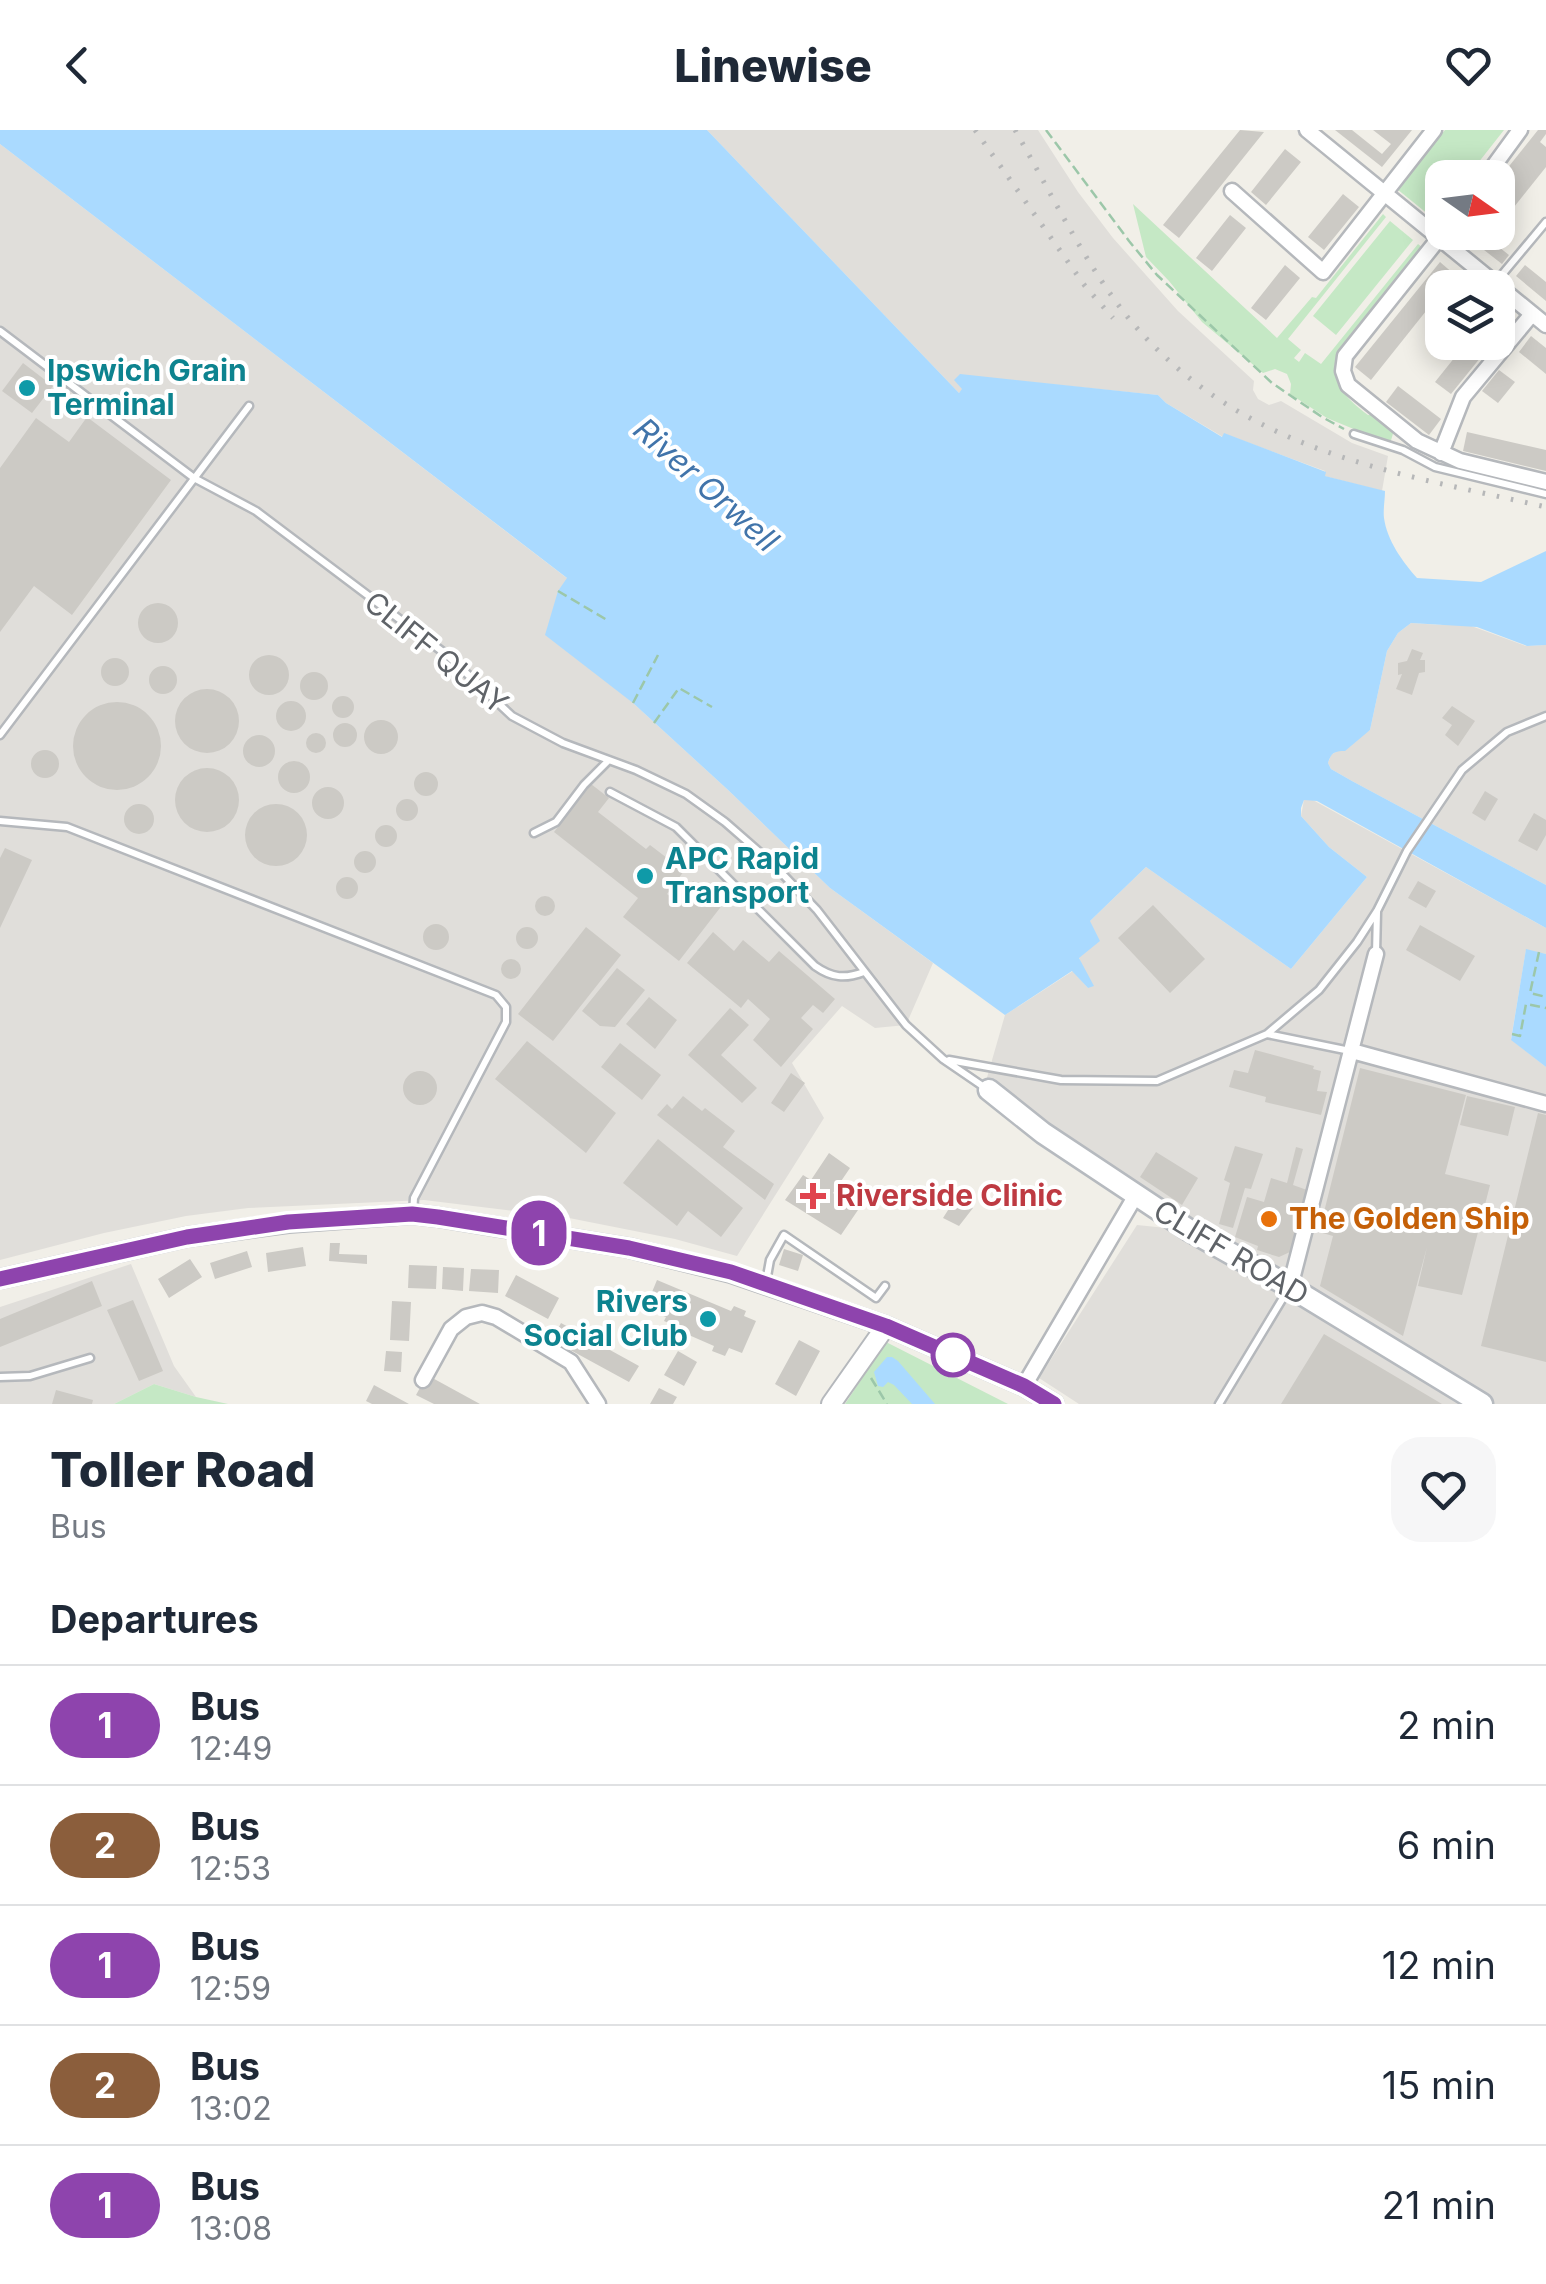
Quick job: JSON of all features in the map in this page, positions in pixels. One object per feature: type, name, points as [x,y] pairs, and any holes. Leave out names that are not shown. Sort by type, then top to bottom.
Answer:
[{"type":"main road","name":"CLIFF ROAD","points":[[989,1090],[1043,1134],[1189,1230],[1482,1404]]},
{"type":"street","points":[[1307,130],[1425,222]]},
{"type":"street","points":[[1232,191],[1323,272],[1434,130]]},
{"type":"street","points":[[1498,160],[1520,130]]},
{"type":"street","points":[[1430,250],[1345,356],[1343,371],[1348,385],[1417,441],[1460,461],[1546,482]]},
{"type":"street","points":[[1458,250],[1479,270]]},
{"type":"street","points":[[1515,301],[1546,325]]},
{"type":"street","points":[[1441,452],[1463,397],[1532,314]]},
{"type":"street","points":[[1290,1287],[1376,954]]},
{"type":"street","points":[[1352,1051],[1546,1104]]},
{"type":"street","points":[[1024,1386],[1136,1195]]},
{"type":"street","points":[[0,1279],[187,1237],[288,1222],[412,1214],[629,1248],[731,1272],[886,1326],[1024,1386],[1054,1404]]},
{"type":"street","points":[[422,1380],[452,1329],[466,1316],[482,1313],[496,1317],[571,1362],[598,1404]]},
{"type":"street","points":[[831,1404],[886,1326]]},
{"type":"lane","points":[[1506,270],[1546,222]]},
{"type":"lane","name":"CLIFF QUAY","points":[[0,331],[194,478],[256,511],[446,655],[512,716],[686,794],[726,822],[806,898],[906,1024],[943,1059],[989,1090]]},
{"type":"lane","points":[[0,735],[249,406]]},
{"type":"lane","points":[[1354,434],[1403,450],[1435,467],[1546,494]]},
{"type":"lane","points":[[943,1059],[1060,1080],[1157,1081],[1267,1034],[1319,990],[1358,942],[1408,851],[1462,770],[1507,732],[1546,716]]},
{"type":"lane","points":[[534,834],[556,822],[608,761]]},
{"type":"lane","points":[[610,792],[676,827],[829,976],[849,977],[864,972]]},
{"type":"lane","points":[[0,821],[67,827],[496,995],[506,1007],[506,1022],[414,1198],[412,1214]]},
{"type":"lane","points":[[1376,954],[1378,911]]},
{"type":"lane","points":[[1267,1034],[1352,1051]]},
{"type":"lane","points":[[766,1284],[770,1260],[784,1235],[876,1298],[885,1286]]},
{"type":"lane","points":[[1218,1404],[1290,1287]]},
{"type":"lane","points":[[0,1377],[30,1376],[90,1358]]},
{"type":"path","points":[[1046,130],[1158,276],[1272,383],[1322,418],[1354,434]]},
{"type":"path","points":[[558,590],[606,620]]},
{"type":"path","points":[[632,703],[658,654]]},
{"type":"path","points":[[654,723],[679,688],[712,708]]},
{"type":"path","points":[[1539,952],[1530,993],[1546,997]]},
{"type":"path","points":[[1512,1034],[1520,1036],[1526,1004],[1546,1008]]},
{"type":"path","points":[[860,1360],[888,1404]]},
{"type":"shaded area","points":[[707,130],[1038,130],[1113,238],[1178,311],[1254,381],[1258,399],[1269,405],[1281,401],[1352,443],[1388,456],[1382,491],[1324,476],[1325,471],[1225,434],[1223,437],[1158,395],[960,375],[963,389],[959,393]]},
{"type":"shaded area","points":[[0,144],[568,579],[633,703],[830,888],[933,963],[906,1025],[875,1028],[842,1006],[792,1063],[824,1118],[737,1256],[564,1217],[424,1200],[248,1208],[186,1216],[0,1260]]},
{"type":"shaded area","points":[[1452,619],[1526,646],[1546,645],[1546,885],[1352,781],[1328,763],[1331,755],[1370,730],[1387,651],[1398,633],[1411,623],[1441,625]]},
{"type":"shaded area","points":[[1311,799],[1546,928],[1546,954],[1526,950],[1511,1039],[1546,1067],[1546,1404],[1079,1404],[1039,1378],[1137,1225],[1186,1230],[989,1090],[986,1081],[1005,1015],[1073,971],[1088,988],[1079,957],[1090,921],[1146,867],[1291,969],[1367,877],[1329,847],[1301,816],[1304,800]]},
{"type":"shaded area","points":[[131,1264],[174,1366],[196,1397],[154,1384],[114,1404],[0,1404],[0,1307]]},
{"type":"green space","points":[[1445,130],[1504,130],[1480,160],[1425,160],[1425,212],[1397,189]]},
{"type":"green space","points":[[1133,204],[1277,338],[1312,297],[1316,298],[1383,214],[1386,217],[1288,339],[1301,350],[1294,358],[1299,362],[1305,353],[1321,364],[1418,244],[1424,249],[1337,358],[1344,391],[1368,415],[1375,414],[1394,430],[1390,444],[1327,418],[1290,394],[1287,374],[1275,369],[1263,373],[1202,322],[1146,257]]},
{"type":"green space","points":[[1390,221],[1413,240],[1336,335],[1313,316]]},
{"type":"green space","points":[[886,1342],[1008,1404],[845,1404]]},
{"type":"green space","points":[[154,1384],[196,1397],[228,1404],[114,1404]]},
{"type":"water","name":"River Orwell","points":[[0,130],[707,130],[959,393],[962,389],[954,380],[960,374],[1158,395],[1222,437],[1224,433],[1326,472],[1325,476],[1385,491],[1388,534],[1417,578],[1481,582],[1546,551],[1546,645],[1527,646],[1477,627],[1411,623],[1398,633],[1387,651],[1370,730],[1345,751],[1334,753],[1328,763],[1352,781],[1546,885],[1546,928],[1317,801],[1304,800],[1301,816],[1329,847],[1367,877],[1291,969],[1146,867],[1090,921],[1100,941],[1079,958],[1094,986],[1088,988],[1072,971],[1005,1015],[830,888],[633,703],[545,635],[558,591],[567,578],[0,144]]},
{"type":"water","points":[[1526,949],[1546,954],[1546,1067],[1511,1040]]},
{"type":"water","points":[[887,1357],[898,1361],[935,1404],[912,1404],[894,1385],[888,1382],[878,1386],[874,1372]]},
{"type":"building","points":[[1240,130],[1264,132],[1179,238],[1163,225]]},
{"type":"building","points":[[1335,130],[1352,130],[1382,154],[1391,144],[1373,130],[1412,130],[1382,167]]},
{"type":"building","points":[[1538,130],[1546,130],[1540,142],[1546,147],[1546,167],[1515,206],[1515,160]]},
{"type":"building","points":[[1285,149],[1301,162],[1266,205],[1251,192]]},
{"type":"building","points":[[1343,194],[1359,207],[1324,250],[1308,237]]},
{"type":"building","points":[[1230,215],[1246,228],[1212,271],[1196,258]]},
{"type":"building","points":[[1484,250],[1503,250],[1509,255],[1502,264]]},
{"type":"building","points":[[1440,262],[1449,270],[1434,270]]},
{"type":"building","points":[[1285,265],[1300,278],[1266,320],[1251,308]]},
{"type":"building","points":[[1525,265],[1546,282],[1546,301],[1516,276]]},
{"type":"building","points":[[1425,281],[1425,312],[1371,380],[1355,367]]},
{"type":"building","points":[[1531,336],[1546,348],[1546,374],[1519,352]]},
{"type":"building","points":[[1453,360],[1478,360],[1451,394],[1435,382]]},
{"type":"building","name":"Ipswich Grain Terminal","points":[[23,363],[53,386],[32,413],[2,391]]},
{"type":"building","points":[[1499,370],[1515,382],[1498,403],[1482,391]]},
{"type":"building","points":[[1398,386],[1441,419],[1429,435],[1386,402]]},
{"type":"building","points":[[87,417],[171,480],[72,615],[34,586],[0,632],[0,468],[36,418],[69,442]]},
{"type":"building","points":[[1467,432],[1546,450],[1546,471],[1463,451]]},
{"type":"building","points":[[158,603],[172,609],[178,623],[172,637],[158,643],[144,637],[138,623],[144,609]]},
{"type":"building","points":[[1412,649],[1423,653],[1420,660],[1425,660],[1425,672],[1419,673],[1412,695],[1396,689],[1402,674],[1398,675],[1398,663],[1407,661]]},
{"type":"building","points":[[269,655],[283,661],[289,675],[283,689],[269,695],[255,689],[249,675],[255,661]]},
{"type":"building","points":[[115,658],[125,662],[129,672],[125,682],[115,686],[105,682],[101,672],[105,662]]},
{"type":"building","points":[[163,666],[173,670],[177,680],[173,690],[163,694],[153,690],[149,680],[153,670]]},
{"type":"building","points":[[314,672],[324,676],[328,686],[324,696],[314,700],[304,696],[300,686],[304,676]]},
{"type":"building","points":[[207,689],[230,698],[239,721],[230,744],[207,753],[184,744],[175,721],[184,698]]},
{"type":"building","points":[[343,696],[351,699],[351,715],[343,718],[335,715],[332,707],[335,699]]},
{"type":"building","points":[[291,701],[302,705],[306,716],[302,727],[291,731],[280,727],[276,716],[280,705]]},
{"type":"building","points":[[117,702],[142,709],[154,721],[161,746],[154,771],[142,783],[117,790],[92,783],[80,771],[73,746],[80,721],[92,709]]},
{"type":"building","points":[[1452,706],[1475,721],[1458,746],[1445,735],[1452,725],[1442,718]]},
{"type":"building","points":[[381,720],[393,725],[398,737],[393,749],[381,754],[369,749],[364,737],[369,725]]},
{"type":"building","points":[[345,723],[357,735],[345,747],[333,735]]},
{"type":"building","points":[[316,733],[326,743],[316,753],[306,743]]},
{"type":"building","points":[[259,735],[270,740],[275,751],[270,762],[259,767],[248,762],[243,751],[248,740]]},
{"type":"building","points":[[45,750],[55,754],[59,764],[55,774],[45,778],[35,774],[31,764],[35,754]]},
{"type":"building","points":[[294,761],[305,766],[310,777],[305,788],[294,793],[283,788],[278,777],[283,766]]},
{"type":"building","points":[[207,768],[229,778],[239,800],[229,822],[207,832],[185,822],[175,800],[185,778]]},
{"type":"building","points":[[426,772],[438,784],[426,796],[414,784]]},
{"type":"building","name":"APC Rapid Transport","points":[[591,784],[609,798],[598,812],[646,849],[650,845],[684,871],[667,894],[676,901],[693,881],[723,904],[679,961],[623,917],[638,898],[554,832]]},
{"type":"building","points":[[328,787],[339,792],[344,803],[339,814],[328,819],[317,814],[312,803],[317,792]]},
{"type":"building","points":[[1485,791],[1498,799],[1485,821],[1472,813]]},
{"type":"building","points":[[403,799],[411,799],[418,810],[411,821],[403,821],[396,814],[396,806]]},
{"type":"building","points":[[139,804],[153,813],[154,819],[145,833],[139,834],[125,825],[124,819],[133,805]]},
{"type":"building","points":[[276,804],[298,813],[307,835],[298,857],[276,866],[254,857],[245,835],[254,813]]},
{"type":"building","points":[[1534,813],[1546,820],[1546,835],[1537,851],[1518,841]]},
{"type":"building","points":[[386,825],[394,828],[394,844],[386,847],[378,844],[375,836],[378,828]]},
{"type":"building","points":[[5,848],[32,860],[0,928],[0,858]]},
{"type":"building","points":[[365,851],[373,854],[373,870],[365,873],[357,870],[354,862],[357,854]]},
{"type":"building","points":[[347,877],[355,880],[355,896],[347,899],[339,896],[336,888],[339,880]]},
{"type":"building","points":[[1418,881],[1436,891],[1426,908],[1408,898]]},
{"type":"building","points":[[545,896],[555,906],[545,916],[535,906]]},
{"type":"building","points":[[1153,905],[1205,959],[1170,993],[1118,938]]},
{"type":"building","points":[[436,924],[445,928],[449,937],[445,946],[436,950],[427,946],[423,937],[427,928]]},
{"type":"building","points":[[1420,925],[1475,956],[1460,981],[1406,950]]},
{"type":"building","points":[[527,927],[535,930],[535,946],[527,949],[519,946],[516,938],[519,930]]},
{"type":"building","points":[[586,927],[621,955],[553,1041],[518,1014]]},
{"type":"building","points":[[713,932],[734,951],[743,940],[769,962],[779,951],[835,999],[823,1013],[813,1005],[801,1018],[813,1029],[781,1067],[753,1040],[770,1019],[748,999],[741,1008],[687,963]]},
{"type":"building","points":[[511,959],[521,969],[511,979],[501,969]]},
{"type":"building","points":[[617,968],[645,990],[615,1027],[600,1026],[582,1011]]},
{"type":"building","points":[[649,997],[677,1020],[655,1049],[626,1024]]},
{"type":"building","points":[[730,1008],[749,1025],[721,1055],[757,1088],[742,1103],[688,1055]]},
{"type":"building","points":[[527,1041],[616,1113],[586,1153],[495,1079]]},
{"type":"building","points":[[620,1043],[661,1075],[642,1100],[601,1067]]},
{"type":"building","points":[[1255,1050],[1321,1071],[1317,1091],[1327,1092],[1321,1115],[1265,1102],[1266,1097],[1229,1087],[1234,1070],[1248,1073]]},
{"type":"building","points":[[1360,1068],[1466,1095],[1445,1174],[1490,1185],[1462,1295],[1418,1286],[1427,1247],[1403,1336],[1320,1286],[1333,1236],[1319,1232]]},
{"type":"building","points":[[420,1071],[432,1076],[437,1088],[432,1100],[420,1105],[408,1100],[403,1088],[408,1076]]},
{"type":"building","points":[[791,1073],[805,1083],[784,1112],[771,1103]]},
{"type":"building","points":[[683,1096],[735,1131],[723,1147],[774,1184],[765,1200],[657,1115],[667,1104],[672,1109]]},
{"type":"building","points":[[1467,1096],[1515,1107],[1508,1136],[1460,1125]]},
{"type":"building","points":[[1538,1113],[1546,1115],[1546,1362],[1481,1346]]},
{"type":"building","points":[[658,1139],[743,1208],[721,1237],[688,1211],[677,1226],[623,1183]]},
{"type":"building","points":[[1235,1146],[1263,1154],[1251,1189],[1245,1188],[1233,1228],[1219,1224],[1230,1183],[1224,1180]]},
{"type":"building","name":"The Golden Ship","points":[[1296,1147],[1303,1149],[1293,1185],[1307,1190],[1290,1252],[1279,1257],[1235,1237],[1247,1197],[1264,1202],[1271,1178],[1287,1183]]},
{"type":"building","points":[[1156,1152],[1198,1178],[1182,1205],[1140,1177]]},
{"type":"building","name":"Riverside Clinic","points":[[829,1153],[850,1168],[833,1193],[858,1210],[841,1235],[785,1200],[803,1175],[811,1180]]},
{"type":"building","points":[[957,1196],[973,1208],[959,1226],[943,1218]]},
{"type":"building","points":[[330,1243],[340,1243],[339,1254],[367,1255],[367,1264],[329,1261]]},
{"type":"building","points":[[303,1247],[306,1266],[268,1272],[266,1253]]},
{"type":"building","points":[[784,1249],[803,1255],[798,1271],[779,1265]]},
{"type":"building","points":[[247,1251],[252,1267],[215,1279],[210,1263]]},
{"type":"building","points":[[190,1259],[202,1277],[169,1298],[158,1279]]},
{"type":"building","points":[[409,1265],[437,1266],[436,1289],[408,1288]]},
{"type":"building","points":[[443,1267],[464,1268],[463,1291],[442,1289]]},
{"type":"building","points":[[471,1269],[499,1270],[498,1293],[469,1291]]},
{"type":"building","points":[[516,1275],[559,1298],[548,1319],[505,1296]]},
{"type":"building","name":"Rivers Social Club","points":[[657,1280],[731,1311],[734,1306],[746,1311],[744,1316],[756,1321],[742,1353],[729,1348],[725,1356],[712,1351],[714,1346],[645,1309]]},
{"type":"building","points":[[92,1281],[102,1306],[0,1347],[0,1319]]},
{"type":"building","points":[[133,1300],[163,1371],[139,1381],[107,1310]]},
{"type":"building","points":[[392,1301],[411,1302],[409,1341],[390,1340]]},
{"type":"building","points":[[561,1323],[639,1366],[629,1382],[552,1340]]},
{"type":"building","points":[[1324,1334],[1442,1404],[1281,1404]]},
{"type":"building","points":[[799,1340],[820,1351],[796,1396],[775,1384]]},
{"type":"building","points":[[386,1351],[402,1352],[401,1372],[384,1371]]},
{"type":"building","points":[[678,1351],[697,1362],[684,1386],[664,1375]]},
{"type":"building","points":[[427,1375],[480,1404],[434,1404],[416,1395]]},
{"type":"building","points":[[374,1385],[409,1404],[366,1401]]},
{"type":"building","points":[[659,1388],[677,1397],[673,1404],[650,1404]]},
{"type":"building","points":[[56,1390],[93,1400],[92,1404],[52,1404]]},
{"type":"railway","points":[[975,130],[1085,286],[1113,318]]},
{"type":"railway","points":[[1015,130],[1114,299],[1173,364],[1220,400],[1269,428],[1320,450],[1374,467],[1546,507]]},
{"type":"bus line","name":"1","points":[[0,1279],[187,1237],[288,1222],[412,1214],[438,1217],[629,1248],[731,1272],[886,1326],[1024,1386],[1054,1404]]},
{"type":"place","name":"Ipswich Grain Terminal","points":[[27,388]]},
{"type":"place","name":"APC Rapid Transport","points":[[645,876]]},
{"type":"place","name":"Riverside Clinic","points":[[813,1196]]},
{"type":"place","name":"The Golden Ship","points":[[1269,1219]]},
{"type":"place","name":"Rivers Social Club","points":[[708,1319]]}]
